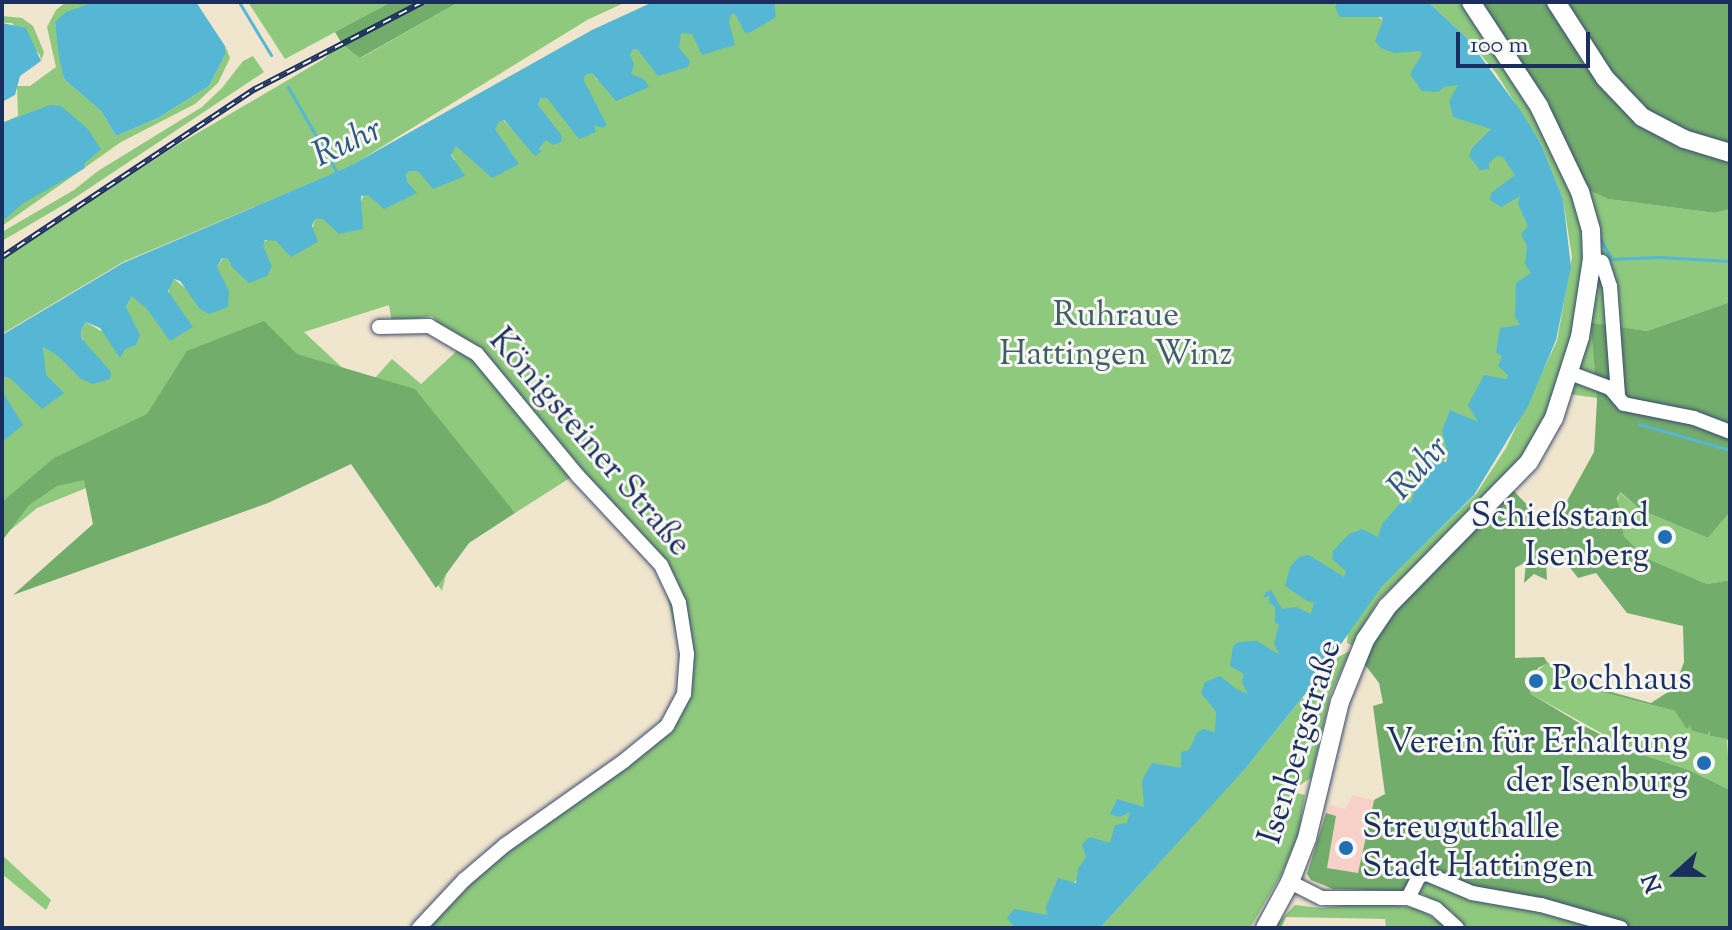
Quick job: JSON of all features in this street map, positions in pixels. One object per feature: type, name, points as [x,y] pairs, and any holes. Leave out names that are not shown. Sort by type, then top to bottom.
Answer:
[{"type":"main road","name":"Isenbergstraße","points":[[1265,928],[1290,882],[1312,822],[1340,702],[1365,640],[1387,607],[1529,462],[1547,432],[1570,373],[1592,259],[1589,219],[1559,144],[1522,77],[1471,2]]},
{"type":"main road","points":[[1556,2],[1605,78],[1635,111],[1684,139],[1730,153]]},
{"type":"street","points":[[1592,259],[1602,262],[1608,275],[1618,395]]},
{"type":"street","name":"Königsteiner Straße","points":[[379,327],[429,326],[467,346],[488,366],[554,448],[661,565],[679,603],[687,654],[684,694],[667,726],[624,761],[505,845],[464,880],[419,928]]},
{"type":"street","points":[[1570,373],[1610,388],[1624,404],[1694,418],[1730,432]]},
{"type":"street","points":[[1408,898],[1419,876],[1427,874],[1472,893],[1541,905],[1621,928]]},
{"type":"street","points":[[1290,882],[1322,898],[1408,898],[1436,909],[1457,928]]},
{"type":"shaded area","points":[[1353,795],[1373,800],[1358,873],[1327,868],[1336,816],[1326,813],[1330,805],[1345,809]]},
{"type":"green space","points":[[66,2],[94,2],[55,22],[64,79],[102,112],[116,136],[158,118],[209,86],[225,55],[225,46],[230,58],[218,83],[195,104],[121,142],[2,226],[2,123],[18,116],[17,86],[30,86],[56,67],[47,27],[56,10]]},
{"type":"green space","points":[[248,2],[391,2],[285,59]]},
{"type":"green space","points":[[391,2],[459,2],[360,58],[342,44],[335,32]]},
{"type":"green space","points":[[459,2],[626,2],[587,20],[349,167],[123,262],[2,334],[2,260],[172,148],[322,60],[342,44],[361,58]]},
{"type":"green space","name":"Ruhraue Hattingen Winz","points":[[754,2],[1354,2],[1422,44],[1481,108],[1527,193],[1533,279],[1509,374],[1478,422],[1474,422],[1394,526],[1226,722],[1085,870],[1036,928],[432,928],[427,922],[443,903],[674,717],[687,681],[662,574],[573,476],[515,513],[511,508],[463,544],[447,570],[442,591],[351,459],[96,484],[37,508],[2,537],[2,377],[10,378],[44,363],[43,347],[57,355],[83,341],[81,330],[86,322],[101,331],[129,316],[126,307],[132,296],[169,295],[169,283],[174,279],[185,288],[217,267],[223,258],[228,259],[231,265],[270,238],[277,241],[313,227],[315,219],[360,205],[364,194],[408,183],[406,174],[410,171],[419,172],[455,160],[450,152],[456,146],[467,154],[499,122],[503,120],[512,129],[543,112],[538,105],[541,98],[547,98],[553,105],[584,80],[585,75],[592,72],[597,80],[633,49],[638,50]],"holes":[[[389,305],[392,323],[432,316],[460,348],[421,384],[392,359],[365,389],[304,332]]]},
{"type":"green space","points":[[1428,2],[1464,2],[1513,78],[1562,165],[1584,230],[1584,276],[1574,330],[1541,428],[1503,483],[1378,601],[1352,645],[1347,643],[1348,632],[1382,585],[1476,494],[1506,448],[1557,341],[1572,257],[1563,199],[1541,144],[1496,73],[1466,37]]},
{"type":"green space","points":[[1481,2],[1730,2],[1730,209],[1715,213],[1608,199],[1586,189],[1548,108]]},
{"type":"green space","points":[[2,16],[22,18],[33,26],[44,52],[41,61],[40,55],[12,23],[2,23]]},
{"type":"green space","points":[[253,56],[264,72],[70,201],[2,241],[2,232],[74,190],[98,171],[202,107],[243,61]]},
{"type":"green space","points":[[1586,189],[1608,199],[1715,213],[1730,209],[1730,302],[1647,331],[1592,324],[1597,398],[1569,394],[1586,335]]},
{"type":"green space","points":[[1730,302],[1730,512],[1708,538],[1641,510],[1620,492],[1617,498],[1624,536],[1646,558],[1707,584],[1730,580],[1730,745],[1727,739],[1710,736],[1710,731],[1708,735],[1692,731],[1690,725],[1687,729],[1675,711],[1590,689],[1564,670],[1608,691],[1651,703],[1674,688],[1684,662],[1683,626],[1627,613],[1596,573],[1578,578],[1562,557],[1546,563],[1547,580],[1534,574],[1524,583],[1526,562],[1515,568],[1515,658],[1544,657],[1550,663],[1538,668],[1529,684],[1531,694],[1637,753],[1689,770],[1730,790],[1730,928],[1626,928],[1487,895],[1420,867],[1407,891],[1333,889],[1311,880],[1307,874],[1326,813],[1336,816],[1327,868],[1358,873],[1374,800],[1385,794],[1373,706],[1383,703],[1379,683],[1366,666],[1358,666],[1394,608],[1513,490],[1551,530],[1594,452],[1597,400],[1591,323],[1647,331]]},
{"type":"green space","points":[[264,321],[297,354],[415,389],[515,513],[469,543],[436,588],[351,464],[268,503],[13,595],[93,524],[84,480],[57,486],[29,505],[2,541],[2,502],[54,458],[147,414],[187,351]]},
{"type":"green space","name":"Schießstand Isenberg","points":[[1619,492],[1641,510],[1708,538],[1730,512],[1730,580],[1707,584],[1646,558],[1624,536],[1617,508]]},
{"type":"green space","points":[[1350,651],[1331,693],[1311,778],[1297,787],[1287,785],[1292,792],[1305,795],[1298,836],[1282,873],[1250,928],[1100,928],[1247,766],[1303,697],[1305,710],[1338,657]]},
{"type":"green space","points":[[1547,663],[1558,666],[1590,689],[1675,711],[1694,727],[1692,731],[1708,735],[1711,731],[1711,736],[1727,739],[1730,790],[1689,770],[1637,753],[1531,694],[1532,675]]},
{"type":"green space","points":[[2,855],[51,900],[46,910],[2,874]]},
{"type":"green space","points":[[1426,880],[1612,928],[1463,928],[1452,912],[1418,891],[1420,884]]},
{"type":"green space","points":[[1374,902],[1420,909],[1448,928],[1386,928],[1385,919],[1286,917],[1281,928],[1273,928],[1295,905],[1321,908]]},
{"type":"water","points":[[94,2],[196,2],[225,46],[225,55],[209,86],[158,118],[116,136],[102,112],[64,79],[59,57],[55,22],[66,12]]},
{"type":"water","points":[[653,2],[774,2],[776,17],[751,32],[745,33],[735,14],[731,14],[729,22],[735,45],[702,55],[692,34],[681,33],[679,48],[690,61],[688,67],[658,76],[638,50],[633,49],[630,55],[634,64],[631,74],[644,79],[649,87],[616,101],[592,73],[585,75],[584,81],[607,125],[602,128],[594,125],[596,132],[579,139],[547,98],[541,98],[538,105],[562,136],[561,142],[553,145],[546,140],[538,149],[542,151],[535,156],[504,120],[499,122],[495,129],[519,164],[492,178],[456,146],[451,155],[465,176],[433,189],[419,172],[410,171],[406,174],[408,183],[417,193],[384,209],[368,195],[361,196],[363,229],[339,234],[323,219],[315,219],[312,226],[318,242],[291,257],[276,241],[265,240],[263,246],[272,266],[267,276],[249,283],[228,259],[222,258],[217,267],[229,291],[228,307],[209,314],[200,309],[180,281],[174,279],[168,291],[193,327],[170,341],[147,309],[132,296],[126,307],[140,335],[136,345],[125,349],[120,358],[100,328],[86,322],[81,330],[82,339],[111,372],[110,379],[93,384],[81,379],[58,356],[43,347],[46,375],[64,393],[42,409],[10,378],[2,377],[2,335],[123,263],[348,167],[592,30]]},
{"type":"water","points":[[1338,2],[1428,2],[1466,37],[1521,111],[1541,144],[1563,199],[1571,267],[1556,340],[1528,406],[1474,495],[1382,586],[1310,688],[1244,770],[1100,928],[1015,928],[1007,918],[1014,909],[1047,915],[1046,907],[1058,878],[1076,883],[1078,869],[1086,857],[1082,844],[1090,837],[1110,843],[1115,825],[1127,823],[1130,812],[1120,817],[1110,814],[1117,799],[1144,807],[1142,780],[1152,763],[1181,768],[1181,752],[1189,750],[1197,733],[1203,729],[1215,732],[1216,712],[1201,693],[1205,682],[1220,676],[1248,694],[1242,682],[1244,674],[1230,666],[1233,646],[1239,642],[1257,641],[1280,655],[1274,644],[1279,624],[1275,623],[1275,606],[1269,603],[1270,596],[1263,598],[1266,592],[1271,590],[1282,609],[1296,607],[1311,614],[1314,602],[1307,601],[1285,586],[1290,567],[1299,557],[1309,555],[1344,577],[1346,571],[1332,559],[1333,551],[1349,534],[1362,529],[1378,537],[1382,524],[1402,501],[1411,503],[1414,492],[1427,478],[1431,467],[1428,464],[1433,460],[1446,462],[1448,455],[1442,431],[1450,410],[1478,422],[1468,405],[1484,375],[1506,379],[1508,375],[1498,366],[1502,356],[1496,352],[1500,328],[1520,325],[1515,316],[1516,283],[1531,273],[1525,264],[1527,246],[1521,234],[1528,226],[1518,204],[1520,196],[1501,207],[1490,200],[1491,193],[1515,175],[1503,157],[1497,156],[1489,163],[1489,169],[1480,170],[1469,156],[1472,148],[1491,129],[1453,117],[1449,101],[1458,85],[1444,87],[1438,92],[1422,91],[1410,74],[1422,54],[1420,51],[1394,53],[1381,48],[1375,41],[1383,20],[1381,17],[1340,17],[1335,7]]},
{"type":"water","points":[[2,23],[26,28],[41,61],[20,76],[15,95],[2,102]]},
{"type":"water","points":[[50,105],[61,106],[87,128],[101,149],[84,164],[85,168],[22,204],[2,222],[2,123]]},
{"type":"water","points":[[2,391],[23,425],[2,442]]},
{"type":"waterway","points":[[239,2],[271,55]]},
{"type":"waterway","name":"Ruhr","points":[[288,87],[338,174]]},
{"type":"waterway","points":[[1600,238],[1611,259],[1659,257],[1730,261]]},
{"type":"waterway","points":[[1639,424],[1730,450]]},
{"type":"railway","points":[[2,257],[255,89],[423,2]]},
{"type":"place","name":"Schießstand Isenberg","points":[[1665,537]]},
{"type":"place","name":"Pochhaus","points":[[1536,681]]},
{"type":"place","name":"Verein für Erhaltung der Isenburg","points":[[1704,763]]},
{"type":"place","name":"Streuguthalle Stadt Hattingen","points":[[1346,848]]}]
